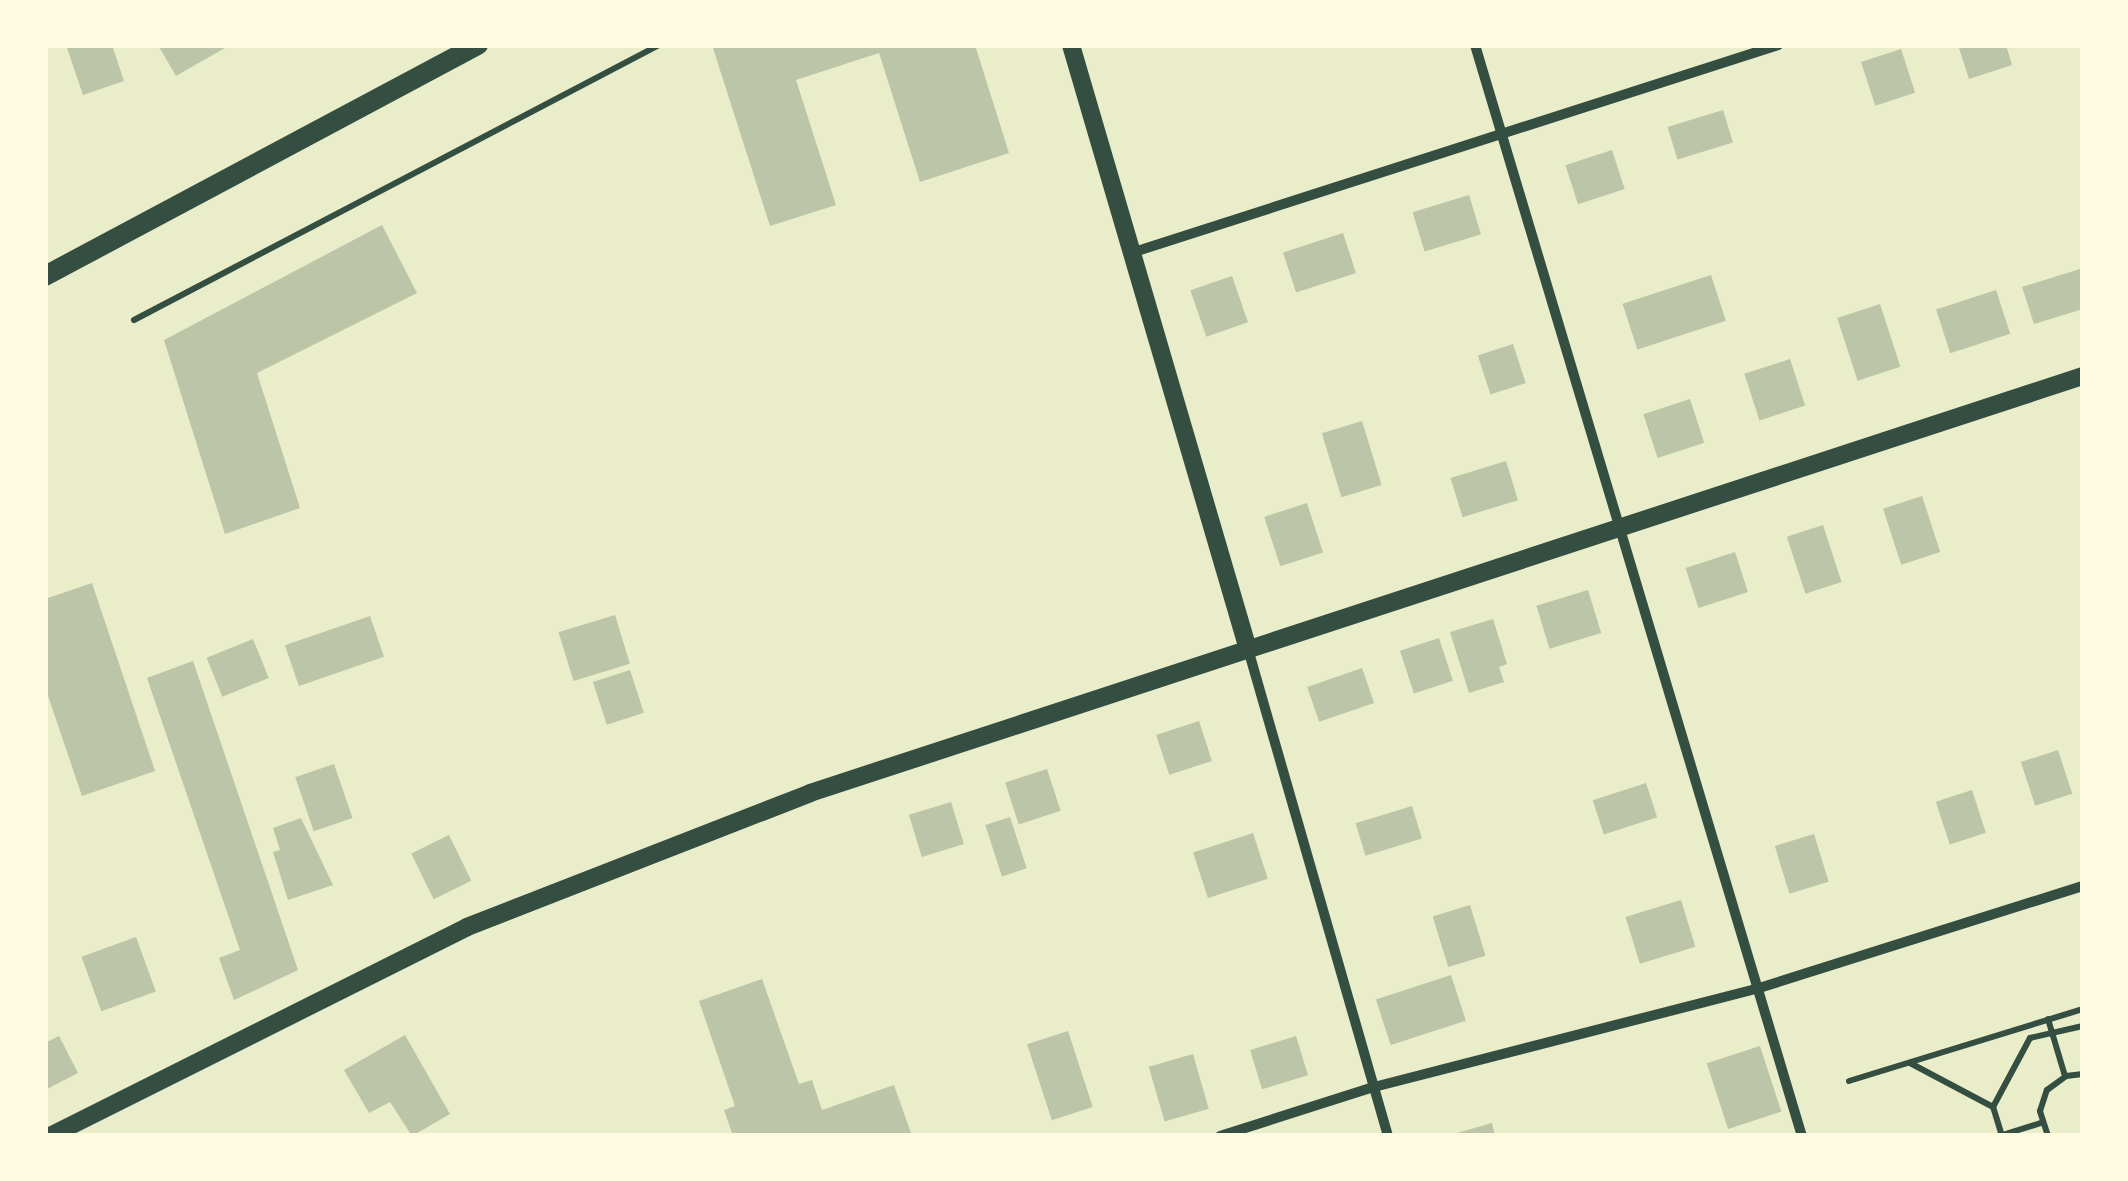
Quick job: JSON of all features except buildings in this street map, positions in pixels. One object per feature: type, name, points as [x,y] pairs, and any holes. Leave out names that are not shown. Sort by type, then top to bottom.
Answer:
[{"type":"main road","points":[[47,268],[478,45]]},
{"type":"street","points":[[1071,45],[1388,1136]]},
{"type":"street","points":[[1475,45],[1802,1136]]},
{"type":"street","points":[[1132,254],[1778,45]]},
{"type":"street","points":[[50,1136],[467,927],[810,793],[2083,376]]},
{"type":"street","points":[[1220,1136],[1374,1087],[1756,989],[2083,886]]},
{"type":"path","points":[[134,320],[659,45]]},
{"type":"path","points":[[1849,1081],[2083,1009]]},
{"type":"path","points":[[2048,1019],[2066,1076]]},
{"type":"path","points":[[2042,1122],[2000,1136],[1994,1107],[2030,1038],[2083,1026]]},
{"type":"path","points":[[1909,1062],[1994,1107]]},
{"type":"path","points":[[2048,1136],[2042,1122],[2042,1100],[2066,1076],[2083,1074]]}]
